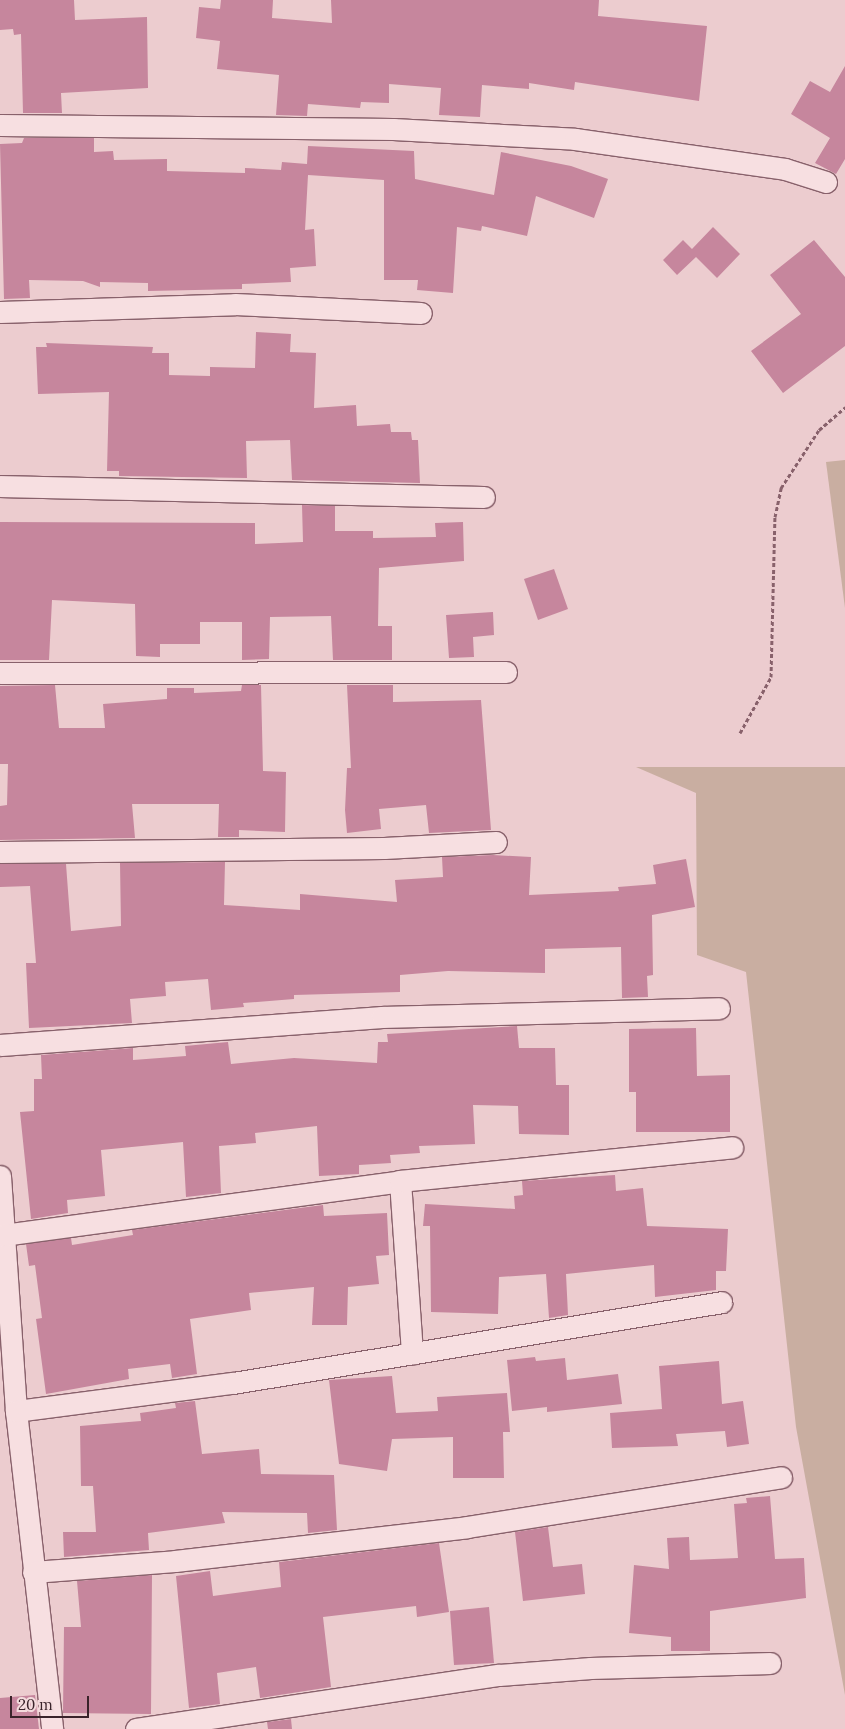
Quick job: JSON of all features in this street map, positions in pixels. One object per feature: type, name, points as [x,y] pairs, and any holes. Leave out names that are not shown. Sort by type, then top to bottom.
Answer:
[{"type":"street","points":[[0,125],[393,129],[575,140],[785,169],[826,182]]},
{"type":"street","points":[[0,312],[235,304],[421,313]]},
{"type":"street","points":[[0,486],[484,497]]},
{"type":"street","points":[[0,673],[506,672]]},
{"type":"street","points":[[0,852],[384,848],[496,842]]},
{"type":"street","points":[[0,1045],[382,1017],[719,1008]]},
{"type":"street","points":[[3,1235],[400,1181],[732,1147]]},
{"type":"street","points":[[0,1176],[16,1411],[52,1729]]},
{"type":"street","points":[[400,1181],[412,1354]]},
{"type":"street","points":[[16,1411],[412,1354],[722,1302]]},
{"type":"street","points":[[33,1572],[175,1561],[467,1527],[781,1477]]},
{"type":"street","points":[[136,1729],[499,1675],[592,1668],[770,1663]]},
{"type":"path","points":[[740,732],[771,677],[775,517],[781,488],[819,430],[845,407]]},
{"type":"shaded area","points":[[845,460],[845,608],[826,462]]},
{"type":"shaded area","points":[[636,767],[845,767],[845,1695],[796,1427],[746,972],[697,955],[696,793]]},
{"type":"building","points":[[0,0],[74,0],[75,20],[147,17],[148,88],[61,93],[62,113],[23,113],[21,34],[14,35],[13,29],[0,30]]},
{"type":"building","points":[[221,0],[273,0],[272,18],[332,23],[331,0],[599,0],[598,16],[707,26],[699,101],[575,82],[574,90],[529,83],[529,89],[482,85],[480,117],[439,115],[441,88],[389,84],[389,103],[361,102],[360,108],[308,104],[307,116],[276,115],[279,75],[217,69],[220,41],[196,38],[199,7],[220,9]]},
{"type":"building","points":[[845,66],[845,159],[836,174],[815,163],[830,138],[791,114],[810,81],[830,92]]},
{"type":"building","points":[[24,138],[94,138],[94,152],[113,151],[114,160],[167,159],[167,171],[245,173],[245,168],[281,170],[282,162],[307,164],[308,146],[414,151],[415,179],[494,195],[501,152],[571,166],[608,179],[594,218],[536,196],[527,236],[482,226],[481,231],[457,227],[453,293],[417,290],[418,280],[384,280],[384,180],[308,175],[305,230],[314,229],[316,266],[290,268],[291,282],[242,284],[242,289],[148,291],[148,283],[100,282],[100,287],[83,281],[29,280],[30,298],[4,299],[0,144],[22,143]]},
{"type":"building","points":[[713,227],[740,254],[717,278],[696,257],[677,275],[663,260],[683,240],[692,249]]},
{"type":"building","points":[[814,240],[845,277],[845,346],[783,393],[751,351],[801,314],[770,275]]},
{"type":"building","points":[[256,332],[291,334],[290,352],[316,353],[314,408],[356,405],[357,426],[390,424],[391,432],[411,432],[412,440],[418,440],[420,483],[292,480],[290,440],[246,441],[247,478],[119,476],[119,471],[107,471],[109,392],[38,394],[36,347],[47,347],[46,343],[153,347],[152,353],[169,353],[169,375],[210,376],[210,367],[255,368]]},
{"type":"building","points":[[302,505],[335,506],[335,531],[373,531],[373,538],[436,537],[435,523],[463,522],[464,561],[379,568],[378,626],[392,626],[392,660],[333,660],[331,616],[270,617],[269,659],[242,660],[242,622],[200,622],[200,644],[160,644],[160,657],[136,656],[135,604],[52,600],[49,660],[0,660],[0,522],[255,523],[255,544],[303,542]]},
{"type":"building","points":[[554,569],[568,609],[538,620],[524,579]]},
{"type":"building","points":[[493,612],[494,635],[473,637],[474,657],[449,658],[446,615]]},
{"type":"building","points":[[55,685],[59,728],[105,728],[103,704],[167,699],[167,688],[194,688],[194,693],[241,691],[242,685],[261,685],[263,771],[286,772],[285,832],[239,830],[239,837],[218,837],[219,804],[132,804],[135,838],[0,840],[0,806],[7,805],[8,764],[0,764],[0,686]]},
{"type":"building","points":[[347,685],[393,685],[393,702],[481,700],[491,830],[429,833],[426,805],[379,809],[381,829],[347,833],[345,810],[347,768],[351,768]]},
{"type":"building","points":[[493,855],[531,857],[529,895],[619,891],[618,887],[656,884],[653,865],[686,859],[695,907],[652,915],[653,975],[647,976],[648,997],[622,998],[621,947],[545,949],[545,973],[448,971],[400,975],[400,992],[294,995],[294,999],[243,1003],[244,1007],[211,1010],[208,979],[165,982],[166,996],[130,999],[132,1023],[29,1028],[26,963],[36,963],[30,886],[0,887],[0,864],[66,864],[71,931],[121,926],[120,863],[225,862],[224,905],[300,910],[300,894],[397,902],[395,880],[443,877],[442,857]]},
{"type":"building","points":[[517,1026],[519,1048],[555,1048],[556,1085],[569,1085],[569,1135],[519,1134],[518,1106],[473,1105],[475,1144],[419,1146],[420,1153],[390,1155],[391,1163],[359,1165],[359,1174],[319,1176],[317,1126],[255,1133],[256,1143],[219,1146],[221,1193],[186,1197],[183,1142],[101,1150],[105,1196],[67,1200],[68,1213],[31,1219],[20,1112],[34,1111],[34,1079],[42,1079],[41,1055],[133,1048],[133,1060],[186,1056],[185,1046],[228,1042],[231,1064],[294,1058],[377,1063],[378,1042],[388,1042],[387,1034]]},
{"type":"building","points":[[696,1028],[697,1076],[730,1075],[730,1132],[636,1132],[636,1092],[629,1092],[629,1029]]},
{"type":"building","points":[[615,1175],[616,1191],[643,1188],[647,1226],[728,1229],[726,1271],[716,1271],[716,1290],[655,1297],[654,1265],[566,1274],[568,1315],[549,1318],[546,1274],[499,1277],[498,1314],[431,1312],[430,1226],[423,1226],[425,1204],[515,1209],[514,1196],[523,1195],[522,1181]]},
{"type":"building","points":[[323,1205],[324,1216],[387,1213],[389,1255],[376,1256],[379,1284],[348,1287],[347,1325],[312,1325],[314,1287],[249,1293],[251,1310],[190,1319],[197,1374],[172,1378],[170,1364],[128,1369],[129,1379],[46,1394],[36,1319],[42,1318],[35,1265],[29,1266],[26,1244],[71,1238],[72,1245],[133,1235],[132,1230]]},
{"type":"building","points":[[535,1357],[536,1361],[565,1358],[567,1380],[618,1374],[622,1404],[547,1412],[547,1407],[512,1411],[507,1360]]},
{"type":"building","points":[[719,1361],[722,1404],[743,1401],[749,1444],[727,1447],[725,1431],[676,1434],[678,1446],[612,1448],[610,1413],[662,1409],[659,1366]]},
{"type":"building","points":[[392,1376],[396,1413],[438,1411],[437,1397],[507,1393],[510,1432],[503,1432],[504,1478],[453,1478],[453,1437],[392,1439],[387,1471],[339,1464],[329,1380]]},
{"type":"building","points":[[195,1401],[202,1454],[259,1449],[261,1474],[334,1475],[337,1530],[308,1533],[307,1513],[222,1512],[225,1523],[148,1533],[149,1550],[64,1557],[63,1532],[96,1532],[93,1486],[81,1486],[80,1426],[141,1421],[140,1413],[176,1408],[175,1403]]},
{"type":"building","points":[[770,1496],[775,1559],[804,1558],[806,1598],[710,1611],[710,1651],[671,1651],[671,1637],[629,1633],[634,1565],[669,1569],[667,1538],[689,1537],[690,1560],[738,1558],[734,1504],[747,1503],[746,1498]]},
{"type":"building","points":[[548,1527],[553,1567],[582,1564],[585,1594],[523,1601],[515,1532]]},
{"type":"building","points":[[439,1543],[449,1612],[417,1617],[416,1606],[323,1617],[331,1687],[260,1698],[256,1667],[217,1673],[220,1704],[189,1708],[176,1576],[210,1571],[213,1596],[281,1587],[279,1562]]},
{"type":"building","points":[[152,1575],[151,1714],[63,1713],[64,1627],[81,1627],[77,1581]]},
{"type":"building","points":[[489,1607],[494,1663],[454,1665],[450,1611]]},
{"type":"building","points":[[35,1695],[39,1729],[0,1729],[0,1698]]},
{"type":"building","points":[[291,1719],[292,1729],[268,1729],[267,1722]]}]
